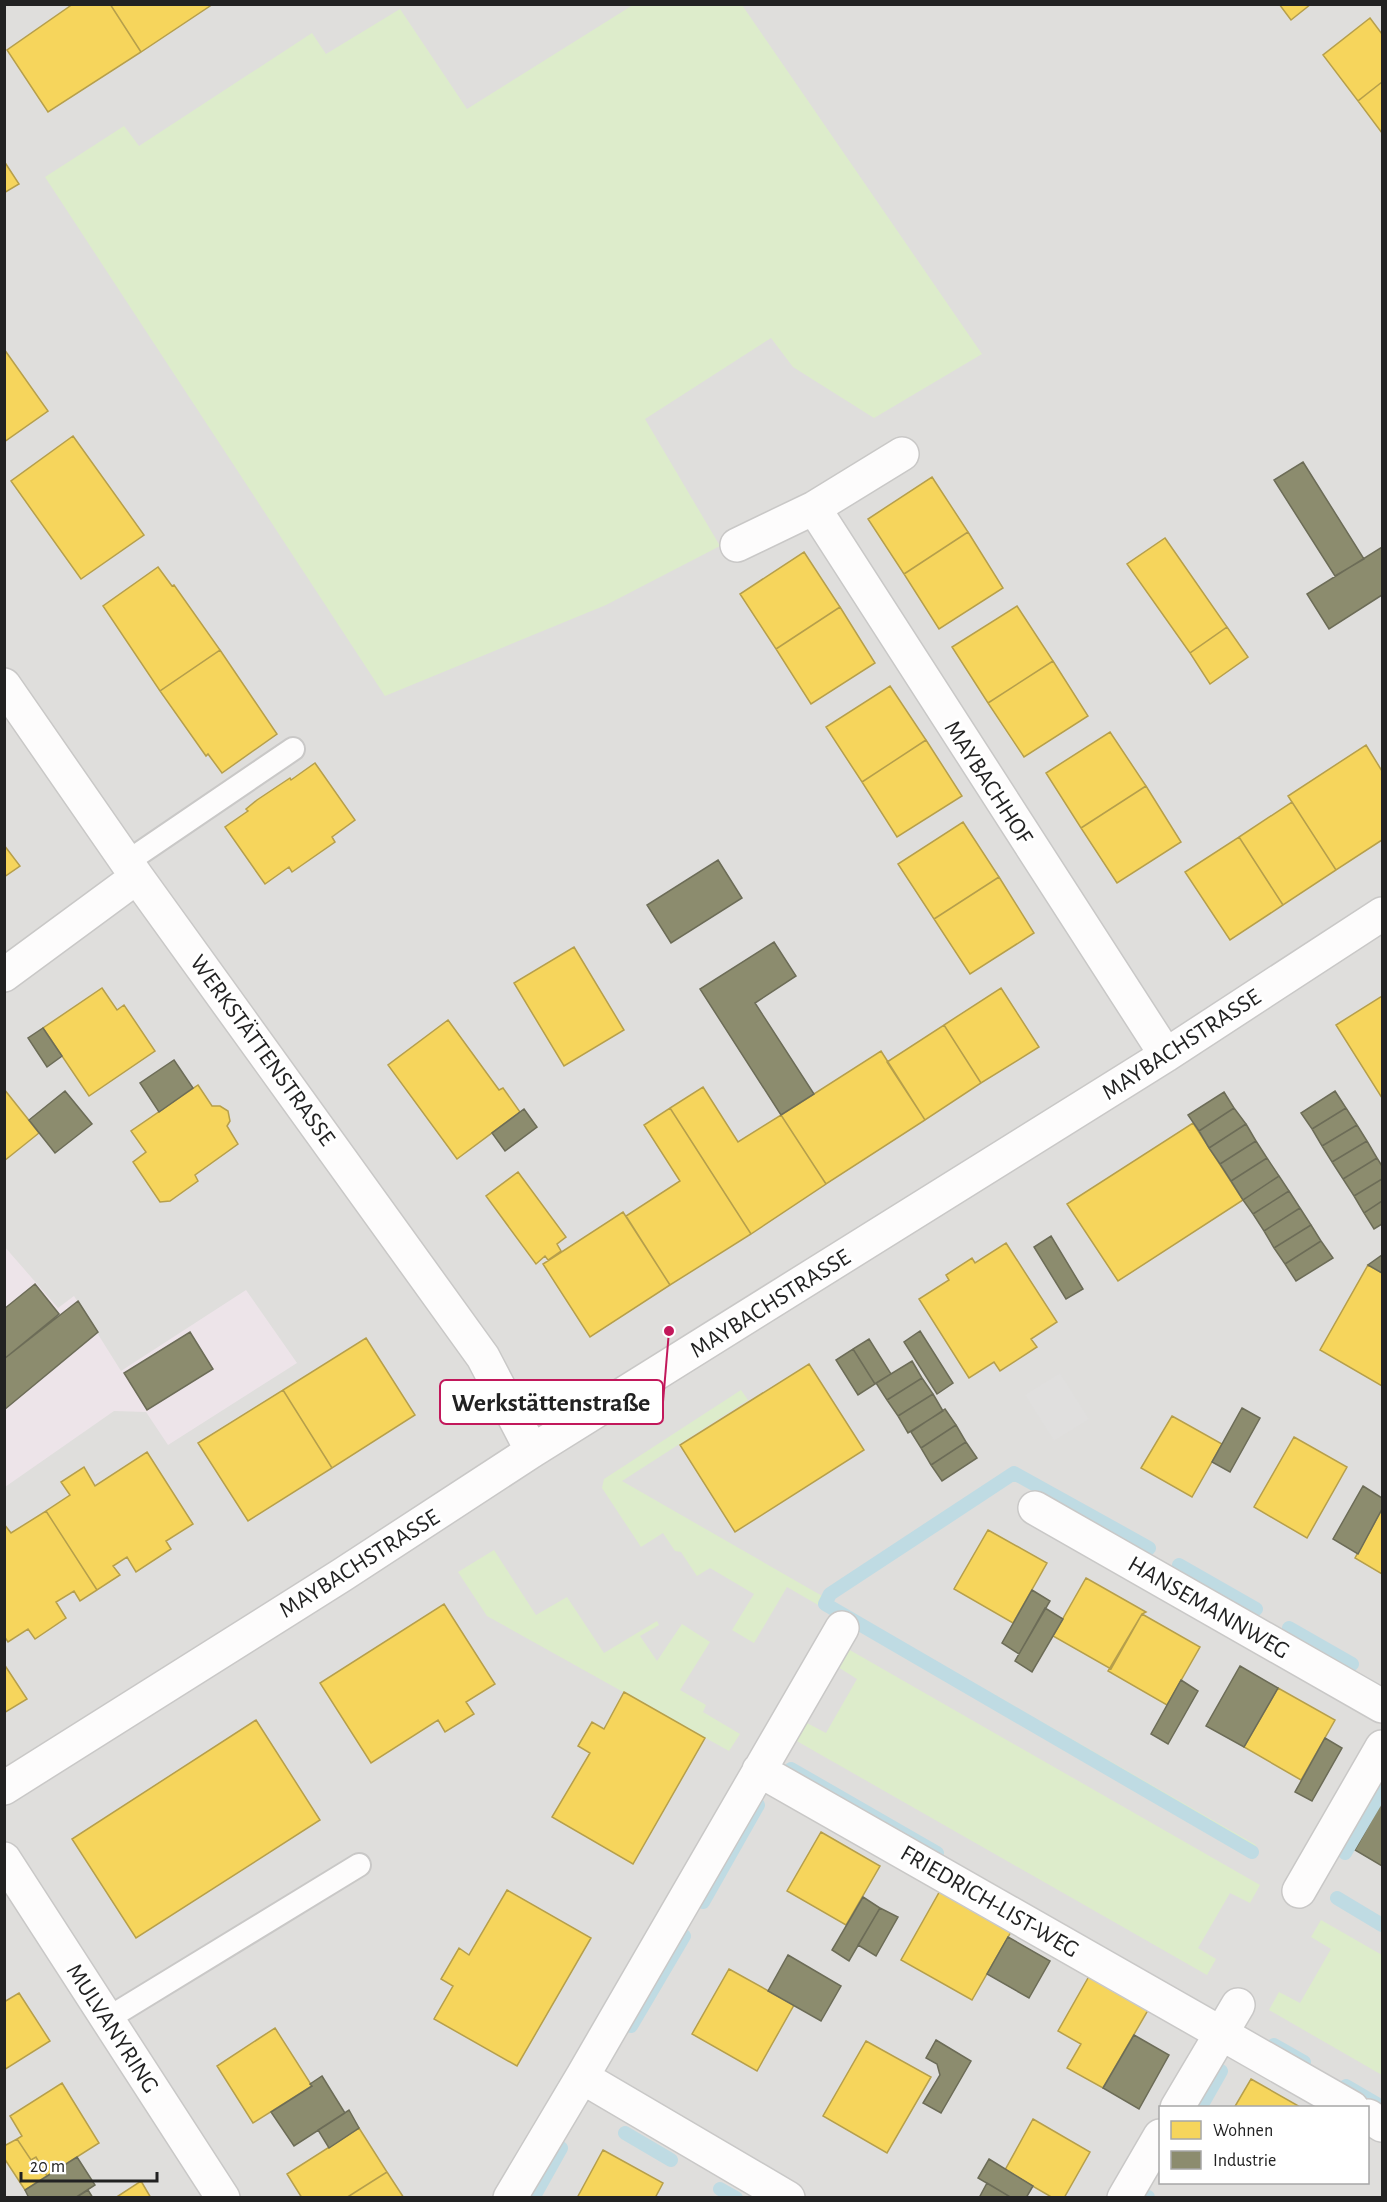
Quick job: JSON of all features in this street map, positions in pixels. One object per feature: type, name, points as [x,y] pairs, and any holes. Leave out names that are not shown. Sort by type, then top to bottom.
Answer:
[{"type":"street","points":[[737,545],[814,508],[902,454]]},
{"type":"street","name":"MAYBACHHOF","points":[[814,508],[1166,1055]]},
{"type":"street","name":"WERKSTÄTTENSTRASSE","points":[[4,685],[132,870],[483,1356],[532,1451]]},
{"type":"street","points":[[4,975],[132,870]]},
{"type":"street","name":"MAYBACHSTRASSE","points":[[4,1788],[342,1575],[532,1451],[1166,1055],[1383,914]]},
{"type":"street","name":"HANSEMANNWEG","points":[[1035,1508],[1383,1706]]},
{"type":"street","points":[[510,2198],[842,1628]]},
{"type":"street","points":[[1299,1891],[1383,1747]]},
{"type":"street","name":"FRIEDRICH-LIST-WEG","points":[[759,1770],[1349,2106]]},
{"type":"street","name":"MULVANYRING","points":[[4,1859],[223,2198]]},
{"type":"street","points":[[1178,2106],[1238,2005]]},
{"type":"street","points":[[582,2077],[788,2198]]},
{"type":"street","points":[[1369,2117],[1383,2125]]},
{"type":"street","points":[[1124,2198],[1159,2139]]},
{"type":"lane","points":[[132,870],[292,749]]},
{"type":"lane","points":[[107,2019],[359,1865]]},
{"type":"shaded area","points":[[5,5],[1382,5],[1382,2197],[5,2198]]},
{"type":"shaded area","points":[[4,1246],[58,1308],[74,1296],[121,1371],[246,1290],[297,1363],[168,1445],[146,1412],[114,1411],[5,1487]]},
{"type":"shaded area","points":[[1060,1373],[1089,1419],[1054,1441],[1025,1395]]},
{"type":"green space","points":[[633,5],[742,5],[982,354],[874,418],[793,367],[771,338],[645,419],[720,546],[606,605],[385,696],[45,177],[124,126],[139,146],[312,33],[326,54],[400,9],[467,109]]},
{"type":"green space","points":[[741,1390],[748,1400],[622,1481],[1256,1845],[1251,1855],[787,1587],[754,1643],[732,1630],[754,1594],[710,1568],[697,1576],[681,1552],[675,1551],[663,1533],[641,1547],[602,1488],[604,1479]]},
{"type":"green space","points":[[494,1550],[536,1615],[567,1597],[604,1653],[657,1621],[659,1625],[640,1636],[657,1661],[682,1624],[710,1642],[680,1690],[706,1705],[703,1712],[740,1734],[729,1751],[487,1616],[458,1572]]},
{"type":"green space","points":[[848,1649],[1260,1885],[1250,1903],[1230,1893],[1198,1948],[1216,1959],[1207,1975],[795,1740],[805,1722],[826,1733],[857,1679],[838,1667]]},
{"type":"green space","points":[[1321,1920],[1382,1955],[1382,2075],[1269,2010],[1279,1992],[1300,2003],[1331,1949],[1311,1937]]},
{"type":"building: Wohnen","points":[[73,4],[110,4],[141,52],[48,112],[7,50]]},
{"type":"building: Wohnen","points":[[110,4],[213,4],[141,52]]},
{"type":"building: Wohnen","points":[[1279,4],[1311,4],[1291,20]]},
{"type":"building: Wohnen","points":[[1370,18],[1382,34],[1382,82],[1358,101],[1323,55]]},
{"type":"building: Wohnen","points":[[1382,82],[1382,133],[1358,101]]},
{"type":"building: Wohnen","points":[[4,161],[19,184],[4,193]]},
{"type":"building: Wohnen","points":[[4,349],[48,411],[4,442]]},
{"type":"building: Wohnen","points":[[73,436],[144,535],[81,579],[11,481]]},
{"type":"building: Wohnen","points":[[932,477],[968,532],[904,574],[868,519]]},
{"type":"building: Wohnen","points":[[968,532],[1003,588],[939,629],[904,574]]},
{"type":"building: Wohnen","points":[[1165,538],[1227,627],[1190,653],[1127,564]]},
{"type":"building: Wohnen","points":[[804,552],[840,607],[776,649],[740,594]]},
{"type":"building: Wohnen","points":[[158,567],[172,586],[174,585],[220,650],[160,691],[103,606]]},
{"type":"building: Wohnen","points":[[1017,606],[1053,661],[988,703],[952,647]]},
{"type":"building: Wohnen","points":[[840,607],[875,663],[811,704],[776,649]]},
{"type":"building: Wohnen","points":[[1227,627],[1248,657],[1210,684],[1190,653]]},
{"type":"building: Wohnen","points":[[220,650],[277,734],[222,773],[208,754],[206,756],[160,691]]},
{"type":"building: Wohnen","points":[[1053,661],[1088,716],[1024,757],[988,703]]},
{"type":"building: Wohnen","points":[[890,686],[926,740],[862,782],[826,727]]},
{"type":"building: Wohnen","points":[[1110,732],[1146,786],[1081,828],[1046,773]]},
{"type":"building: Wohnen","points":[[926,740],[962,796],[897,837],[862,782]]},
{"type":"building: Wohnen","points":[[1366,745],[1382,771],[1382,840],[1336,870],[1288,796]]},
{"type":"building: Wohnen","points":[[315,763],[355,820],[332,837],[335,842],[292,872],[289,867],[265,884],[225,827],[248,811],[246,809],[257,800]]},
{"type":"building: Wohnen","points":[[1146,786],[1181,842],[1117,883],[1081,828]]},
{"type":"building: Wohnen","points":[[1292,802],[1336,870],[1283,905],[1239,837]]},
{"type":"building: Wohnen","points":[[963,822],[999,877],[934,919],[898,864]]},
{"type":"building: Wohnen","points":[[1239,837],[1283,905],[1230,940],[1185,872]]},
{"type":"building: Wohnen","points":[[4,845],[20,866],[4,877]]},
{"type":"building: Wohnen","points":[[999,877],[1034,933],[970,974],[934,919]]},
{"type":"building: Wohnen","points":[[574,947],[624,1030],[564,1066],[514,983]]},
{"type":"building: Wohnen","points":[[102,988],[117,1010],[124,1005],[155,1051],[89,1096],[43,1028]]},
{"type":"building: Wohnen","points":[[1001,988],[1039,1047],[981,1083],[944,1025]]},
{"type":"building: Wohnen","points":[[1382,996],[1382,1098],[1336,1025]]},
{"type":"building: Wohnen","points":[[448,1020],[499,1090],[503,1088],[520,1112],[457,1159],[388,1065]]},
{"type":"building: Wohnen","points":[[944,1025],[981,1083],[925,1120],[887,1062]]},
{"type":"building: Wohnen","points":[[881,1051],[925,1120],[826,1184],[781,1115]]},
{"type":"building: Wohnen","points":[[198,1085],[212,1106],[220,1106],[228,1111],[230,1121],[227,1126],[238,1144],[195,1175],[198,1181],[170,1201],[160,1202],[133,1162],[146,1152],[131,1131]]},
{"type":"building: Wohnen","points":[[703,1087],[738,1142],[781,1115],[826,1184],[751,1234],[670,1108]]},
{"type":"building: Wohnen","points":[[4,1089],[39,1133],[4,1161]]},
{"type":"building: Wohnen","points":[[670,1108],[751,1234],[670,1285],[626,1216],[680,1181],[644,1125]]},
{"type":"building: Wohnen","points":[[1193,1123],[1243,1200],[1118,1281],[1067,1204]]},
{"type":"building: Wohnen","points":[[518,1172],[566,1237],[557,1244],[561,1251],[548,1260],[545,1256],[536,1264],[486,1196]]},
{"type":"building: Wohnen","points":[[623,1212],[670,1285],[590,1337],[543,1264]]},
{"type":"building: Wohnen","points":[[1006,1243],[1057,1322],[1031,1339],[1037,1347],[1000,1371],[994,1362],[969,1378],[919,1299],[949,1280],[946,1275],[972,1258],[975,1263]]},
{"type":"building: Wohnen","points":[[1368,1265],[1382,1273],[1382,1386],[1320,1350]]},
{"type":"building: Wohnen","points":[[366,1338],[415,1415],[332,1468],[283,1390]]},
{"type":"building: Wohnen","points":[[809,1364],[864,1450],[735,1532],[680,1445]]},
{"type":"building: Wohnen","points":[[283,1390],[332,1468],[248,1521],[198,1443]]},
{"type":"building: Wohnen","points":[[1172,1416],[1222,1444],[1192,1497],[1141,1468]]},
{"type":"building: Wohnen","points":[[1294,1437],[1347,1467],[1307,1538],[1254,1507]]},
{"type":"building: Wohnen","points":[[147,1452],[193,1524],[166,1541],[171,1549],[136,1572],[127,1557],[113,1566],[120,1575],[97,1590],[46,1511],[70,1495],[61,1482],[84,1467],[95,1486]]},
{"type":"building: Wohnen","points":[[1382,1509],[1382,1574],[1355,1558]]},
{"type":"building: Wohnen","points":[[46,1511],[97,1590],[80,1601],[74,1591],[56,1602],[66,1618],[35,1639],[28,1629],[8,1642],[4,1636],[4,1524],[11,1533]]},
{"type":"building: Wohnen","points":[[988,1530],[1047,1563],[1013,1623],[954,1589]]},
{"type":"building: Wohnen","points":[[1086,1578],[1146,1612],[1142,1614],[1111,1669],[1053,1636]]},
{"type":"building: Wohnen","points":[[444,1604],[495,1684],[466,1702],[474,1714],[445,1732],[438,1720],[371,1763],[320,1683]]},
{"type":"building: Wohnen","points":[[1142,1614],[1200,1647],[1167,1705],[1108,1671]]},
{"type":"building: Wohnen","points":[[4,1664],[27,1699],[4,1713]]},
{"type":"building: Wohnen","points":[[1278,1688],[1335,1720],[1301,1780],[1244,1747]]},
{"type":"building: Wohnen","points":[[624,1692],[705,1738],[633,1864],[552,1817],[590,1753],[578,1746],[592,1722],[604,1729]]},
{"type":"building: Wohnen","points":[[256,1720],[320,1820],[136,1938],[72,1839]]},
{"type":"building: Wohnen","points":[[821,1832],[880,1866],[846,1925],[787,1891]]},
{"type":"building: Wohnen","points":[[941,1889],[1012,1930],[972,2000],[901,1960]]},
{"type":"building: Wohnen","points":[[507,1890],[591,1938],[517,2066],[434,2019],[453,1986],[441,1979],[459,1948],[469,1955]]},
{"type":"building: Wohnen","points":[[729,1969],[794,2005],[757,2071],[692,2034]]},
{"type":"building: Wohnen","points":[[1092,1971],[1151,2005],[1103,2088],[1067,2068],[1081,2044],[1058,2031]]},
{"type":"building: Wohnen","points":[[19,1993],[50,2041],[4,2070],[4,2002]]},
{"type":"building: Wohnen","points":[[275,2028],[312,2086],[253,2123],[217,2066]]},
{"type":"building: Wohnen","points":[[866,2041],[931,2077],[887,2153],[823,2116]]},
{"type":"building: Wohnen","points":[[1251,2079],[1298,2106],[1235,2106]]},
{"type":"building: Wohnen","points":[[62,2083],[99,2143],[47,2176],[36,2157],[31,2160],[17,2139],[22,2136],[10,2116]]},
{"type":"building: Wohnen","points":[[1033,2119],[1090,2152],[1064,2198],[1053,2198],[1005,2170]]},
{"type":"building: Wohnen","points":[[359,2128],[387,2172],[346,2198],[302,2198],[287,2174]]},
{"type":"building: Wohnen","points":[[17,2139],[31,2160],[36,2157],[47,2176],[25,2190],[4,2158],[4,2146]]},
{"type":"building: Wohnen","points":[[603,2150],[663,2183],[655,2198],[577,2198]]},
{"type":"building: Wohnen","points":[[387,2172],[404,2198],[346,2198]]},
{"type":"building: Wohnen","points":[[141,2181],[151,2198],[115,2198]]},
{"type":"building: Industrie","points":[[1303,462],[1364,559],[1335,576],[1274,480]]},
{"type":"building: Industrie","points":[[1382,547],[1382,595],[1329,629],[1307,594]]},
{"type":"building: Industrie","points":[[718,860],[742,898],[671,943],[647,905]]},
{"type":"building: Industrie","points":[[774,942],[796,976],[755,1003],[814,1094],[781,1115],[700,989]]},
{"type":"building: Industrie","points":[[43,1028],[62,1056],[47,1067],[28,1038]]},
{"type":"building: Industrie","points":[[174,1060],[193,1088],[159,1112],[140,1083]]},
{"type":"building: Industrie","points":[[65,1091],[92,1124],[55,1153],[29,1120]]},
{"type":"building: Industrie","points":[[1335,1091],[1346,1108],[1312,1129],[1301,1113]]},
{"type":"building: Industrie","points":[[1224,1092],[1234,1108],[1199,1131],[1188,1115]]},
{"type":"building: Industrie","points":[[1234,1108],[1246,1124],[1209,1148],[1199,1131]]},
{"type":"building: Industrie","points":[[1346,1108],[1357,1125],[1322,1146],[1312,1129]]},
{"type":"building: Industrie","points":[[524,1109],[537,1127],[505,1151],[492,1133]]},
{"type":"building: Industrie","points":[[1246,1124],[1256,1141],[1220,1164],[1209,1148]]},
{"type":"building: Industrie","points":[[1357,1125],[1367,1141],[1332,1162],[1322,1146]]},
{"type":"building: Industrie","points":[[1256,1141],[1267,1158],[1231,1181],[1220,1164]]},
{"type":"building: Industrie","points":[[1367,1141],[1377,1158],[1343,1179],[1332,1162]]},
{"type":"building: Industrie","points":[[1267,1158],[1279,1176],[1243,1200],[1231,1181]]},
{"type":"building: Industrie","points":[[1377,1158],[1382,1166],[1382,1179],[1354,1196],[1343,1179]]},
{"type":"building: Industrie","points":[[1279,1176],[1289,1191],[1253,1214],[1243,1200]]},
{"type":"building: Industrie","points":[[1382,1179],[1382,1201],[1364,1213],[1354,1196]]},
{"type":"building: Industrie","points":[[1289,1191],[1300,1208],[1264,1231],[1253,1214]]},
{"type":"building: Industrie","points":[[1382,1201],[1382,1224],[1374,1229],[1364,1213]]},
{"type":"building: Industrie","points":[[1300,1208],[1311,1225],[1274,1248],[1264,1231]]},
{"type":"building: Industrie","points":[[1311,1225],[1321,1241],[1285,1264],[1274,1248]]},
{"type":"building: Industrie","points":[[1051,1236],[1083,1289],[1066,1299],[1034,1247]]},
{"type":"building: Industrie","points":[[1321,1241],[1333,1258],[1296,1281],[1285,1264]]},
{"type":"building: Industrie","points":[[1382,1255],[1382,1273],[1368,1265]]},
{"type":"building: Industrie","points":[[35,1284],[59,1314],[4,1359],[4,1309]]},
{"type":"building: Industrie","points":[[78,1301],[98,1332],[4,1410],[4,1359]]},
{"type":"building: Industrie","points":[[920,1331],[953,1383],[937,1394],[904,1342]]},
{"type":"building: Industrie","points":[[190,1332],[213,1369],[147,1410],[124,1373]]},
{"type":"building: Industrie","points":[[869,1339],[891,1374],[875,1384],[853,1349]]},
{"type":"building: Industrie","points":[[853,1349],[875,1384],[858,1395],[836,1360]]},
{"type":"building: Industrie","points":[[912,1361],[922,1378],[887,1400],[876,1383]]},
{"type":"building: Industrie","points":[[922,1378],[933,1394],[898,1416],[887,1400]]},
{"type":"building: Industrie","points":[[933,1394],[943,1411],[908,1433],[898,1416]]},
{"type":"building: Industrie","points":[[1242,1408],[1260,1418],[1230,1472],[1212,1462]]},
{"type":"building: Industrie","points":[[945,1409],[956,1425],[921,1448],[911,1432]]},
{"type":"building: Industrie","points":[[956,1425],[966,1442],[931,1465],[921,1448]]},
{"type":"building: Industrie","points":[[966,1442],[977,1458],[942,1481],[931,1465]]},
{"type":"building: Industrie","points":[[1363,1486],[1382,1498],[1382,1509],[1358,1554],[1333,1539]]},
{"type":"building: Industrie","points":[[1032,1590],[1050,1601],[1019,1654],[1002,1643]]},
{"type":"building: Industrie","points":[[1045,1608],[1063,1619],[1032,1672],[1015,1661]]},
{"type":"building: Industrie","points":[[1240,1666],[1278,1688],[1244,1747],[1206,1726]]},
{"type":"building: Industrie","points":[[1181,1680],[1198,1691],[1168,1744],[1151,1734]]},
{"type":"building: Industrie","points":[[1325,1738],[1342,1748],[1312,1801],[1295,1792]]},
{"type":"building: Industrie","points":[[1382,1801],[1382,1866],[1355,1850]]},
{"type":"building: Industrie","points":[[863,1897],[880,1908],[849,1961],[832,1950]]},
{"type":"building: Industrie","points":[[880,1908],[898,1917],[876,1956],[858,1945]]},
{"type":"building: Industrie","points":[[1008,1937],[1050,1961],[1029,1998],[987,1974]]},
{"type":"building: Industrie","points":[[788,1955],[841,1986],[821,2021],[768,1991]]},
{"type":"building: Industrie","points":[[1134,2035],[1169,2055],[1139,2109],[1103,2088]]},
{"type":"building: Industrie","points":[[936,2040],[971,2061],[941,2113],[923,2103],[940,2075],[937,2064],[926,2058]]},
{"type":"building: Industrie","points":[[322,2076],[345,2113],[294,2146],[271,2112],[312,2086],[310,2084]]},
{"type":"building: Industrie","points":[[349,2110],[359,2128],[329,2148],[318,2130]]},
{"type":"building: Industrie","points":[[77,2157],[95,2185],[75,2198],[29,2198],[25,2190]]},
{"type":"building: Industrie","points":[[989,2159],[1033,2186],[1026,2198],[1012,2198],[978,2178]]},
{"type":"building: Industrie","points":[[987,2183],[1012,2198],[979,2198]]},
{"type":"building: Industrie","points":[[88,2190],[93,2198],[75,2198]]},
{"type":"waterway","points":[[1149,1548],[1014,1473],[830,1594],[825,1604],[1252,1852]]},
{"type":"waterway","points":[[1179,1565],[1256,1609]]},
{"type":"waterway","points":[[1289,1628],[1352,1664]]},
{"type":"waterway","points":[[791,1769],[937,1853]]},
{"type":"waterway","points":[[1345,1853],[1382,1790]]},
{"type":"waterway","points":[[703,1902],[758,1805]]},
{"type":"waterway","points":[[1337,1898],[1382,1925]]},
{"type":"waterway","points":[[631,2026],[684,1936]]},
{"type":"waterway","points":[[1274,2045],[1304,2062]]},
{"type":"waterway","points":[[1201,2106],[1221,2071]]},
{"type":"waterway","points":[[1346,2086],[1382,2107]]},
{"type":"waterway","points":[[625,2133],[671,2160]]},
{"type":"waterway","points":[[533,2198],[561,2148]]},
{"type":"waterway","points":[[720,2189],[736,2198]]},
{"type":"place","name":"Werkstättenstraße","points":[[669,1331]]}]
